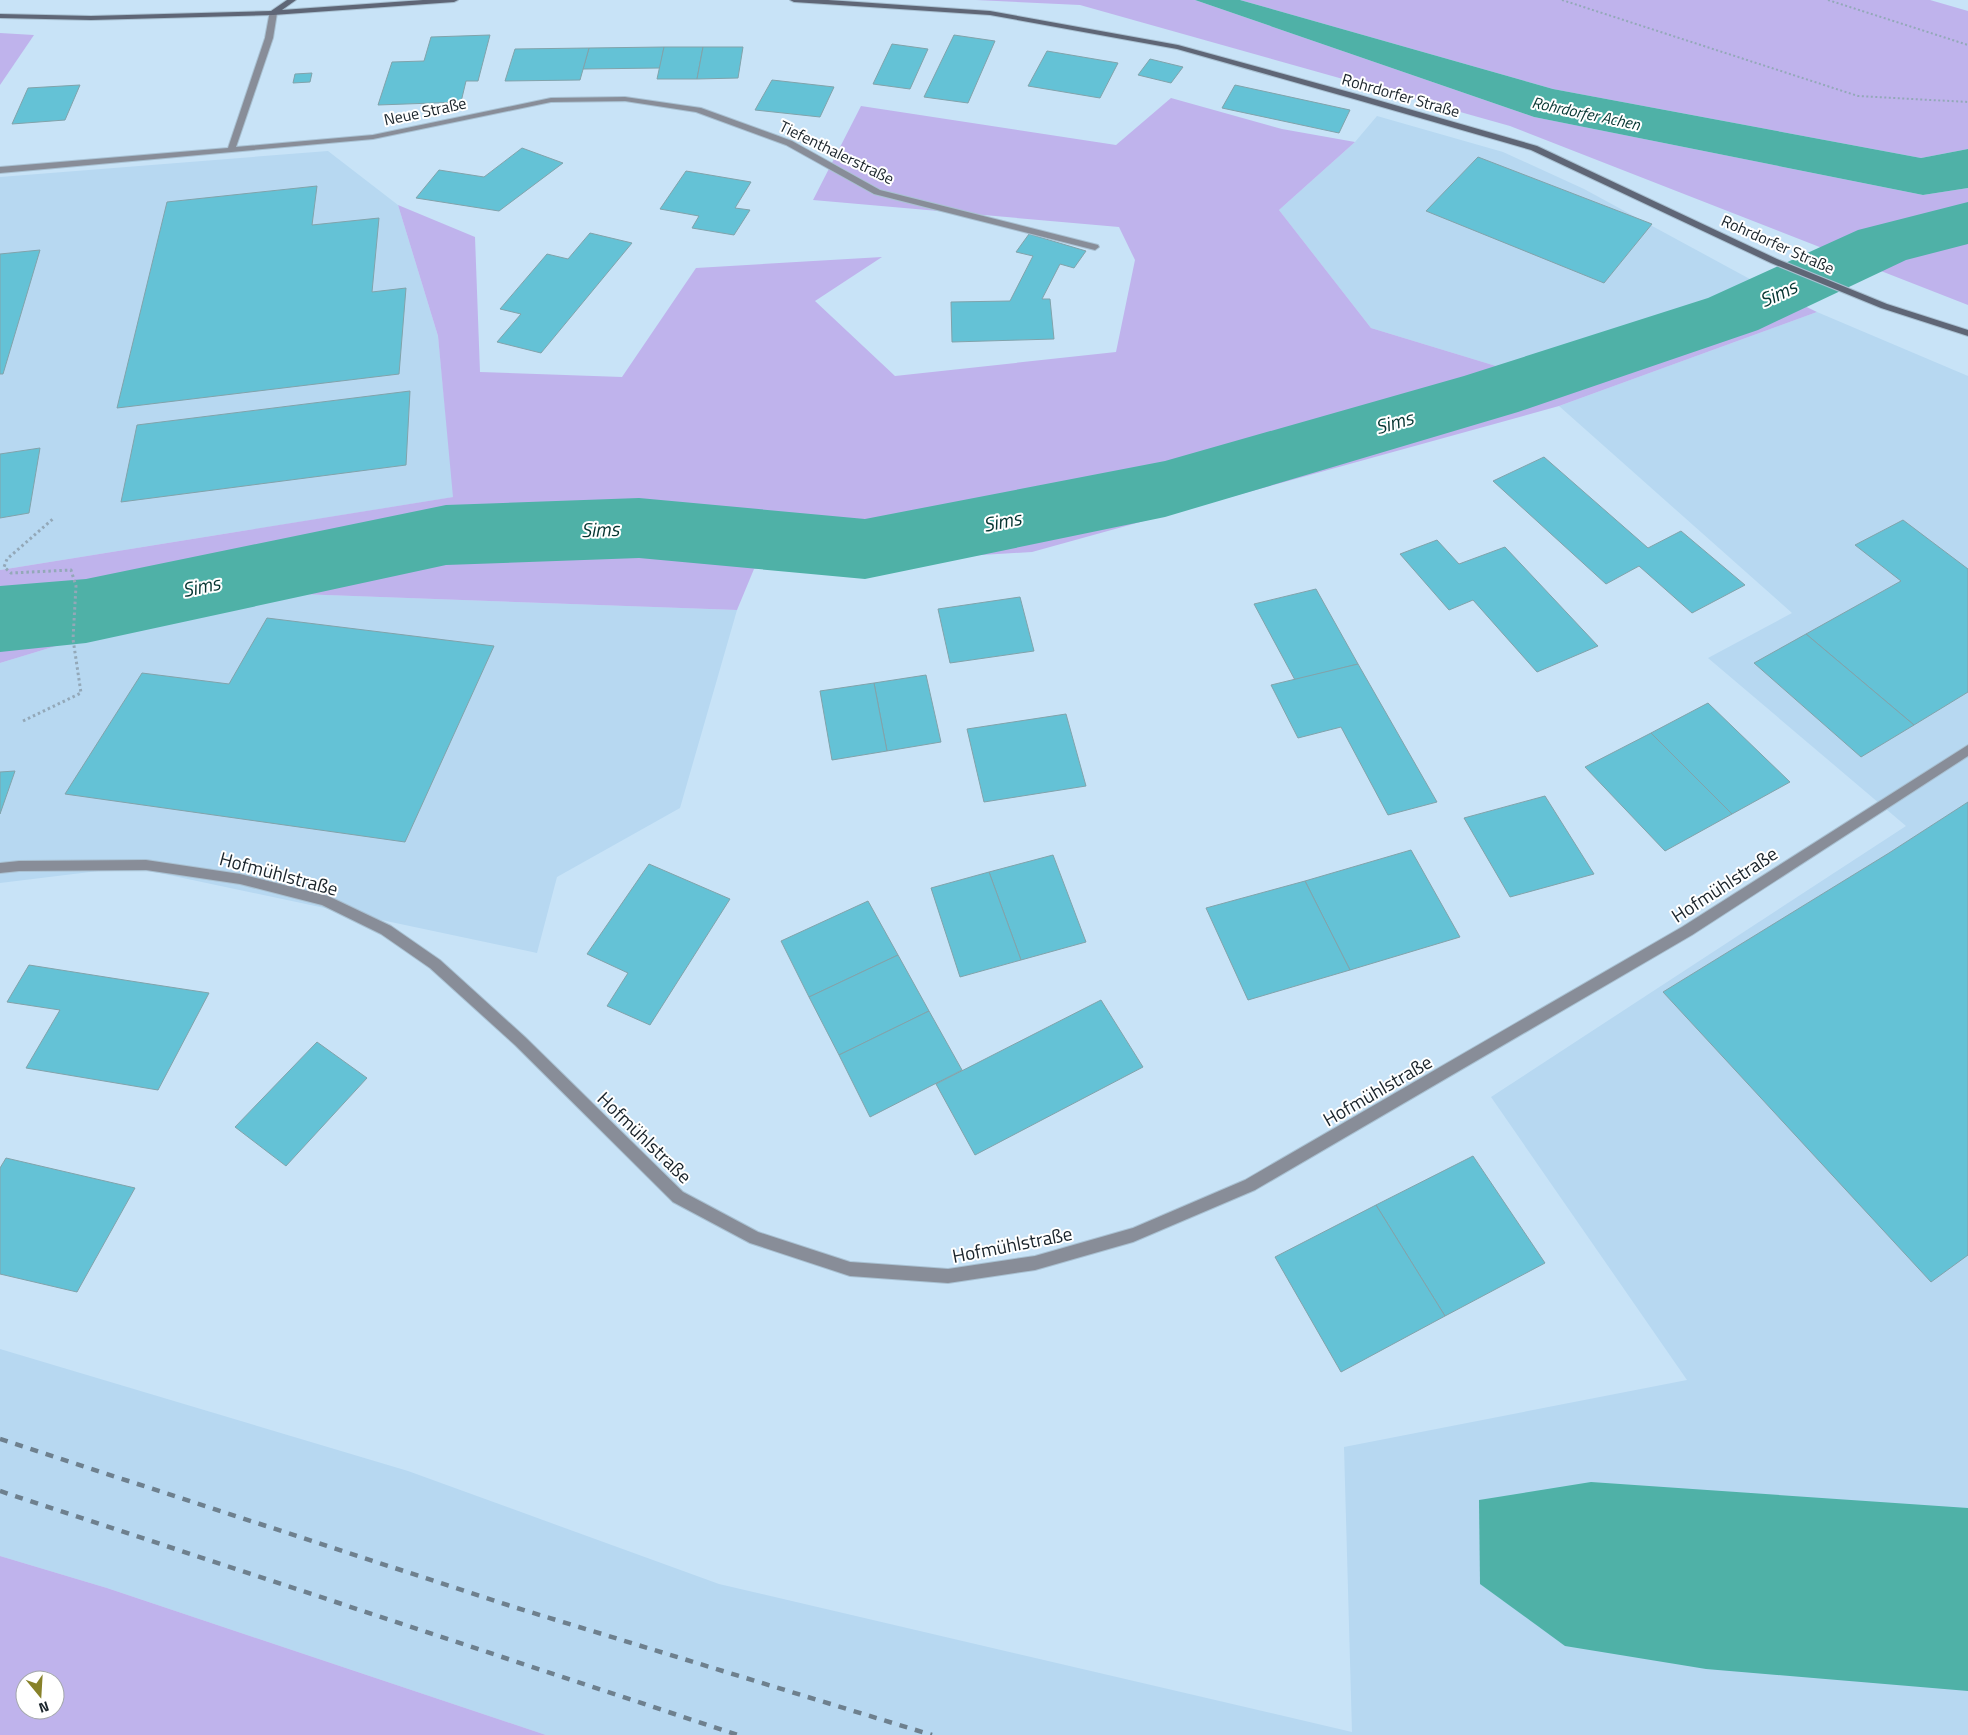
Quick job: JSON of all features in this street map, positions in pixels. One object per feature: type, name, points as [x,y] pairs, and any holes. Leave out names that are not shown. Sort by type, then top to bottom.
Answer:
[{"type":"main road","points":[[273,13],[274,0]]},
{"type":"main road","points":[[273,13],[292,0]]},
{"type":"main road","points":[[0,16],[91,18],[273,13],[454,0]]},
{"type":"main road","name":"Rohrdorfer Straße","points":[[794,0],[990,14],[1178,47],[1534,148],[1774,260],[1884,306],[1968,333]]},
{"type":"street","points":[[231,151],[269,38],[273,13]]},
{"type":"street","name":"Neue Straße","points":[[0,170],[373,137],[551,100],[625,99]]},
{"type":"street","name":"Tiefenthalerstraße","points":[[625,99],[698,110],[789,143],[877,192],[1095,247]]},
{"type":"street","name":"Hofmühlstraße","points":[[0,868],[19,866],[146,865],[240,879],[324,900],[386,930],[435,964],[520,1041],[678,1197],[754,1238],[850,1269],[948,1276],[1035,1263],[1134,1235],[1250,1185],[1687,931],[1968,750]]},
{"type":"path","points":[[1562,0],[1858,96],[1968,102]]},
{"type":"path","points":[[1828,0],[1968,45]]},
{"type":"path","points":[[23,721],[81,693],[73,638],[76,586],[71,570],[12,573],[4,567],[7,559],[54,518]]},
{"type":"shaded area","points":[[976,0],[1195,0],[1534,117],[1923,195],[1968,188],[1968,305],[1510,126],[1080,5]]},
{"type":"shaded area","points":[[1240,0],[1930,0],[1968,11],[1968,149],[1921,158],[1553,89]]},
{"type":"shaded area","points":[[0,33],[34,35],[0,85]]},
{"type":"shaded area","points":[[1171,98],[1282,129],[1355,142],[1279,210],[1371,328],[1496,366],[1759,284],[1817,312],[1559,406],[1032,552],[754,569],[737,610],[271,593],[112,629],[0,663],[0,570],[453,497],[438,336],[398,205],[475,237],[480,372],[622,377],[696,268],[882,257],[815,301],[895,376],[1116,352],[1135,260],[1119,227],[813,200],[861,106],[1116,145]]},
{"type":"shaded area","points":[[1377,116],[1503,152],[1584,189],[1759,284],[1496,366],[1371,328],[1279,210],[1355,142]]},
{"type":"shaded area","points":[[328,151],[398,205],[438,336],[454,497],[0,570],[0,177]]},
{"type":"shaded area","points":[[1817,312],[1968,376],[1968,1735],[546,1735],[107,1588],[0,1556],[0,1349],[408,1471],[719,1584],[1352,1732],[1344,1447],[1687,1380],[1491,1097],[1906,826],[1708,658],[1792,613],[1559,406]]},
{"type":"shaded area","points":[[271,593],[737,610],[680,808],[557,877],[537,953],[131,867],[0,883],[0,663],[112,629]]},
{"type":"shaded area","points":[[0,1556],[107,1588],[546,1735],[0,1735]]},
{"type":"water","name":"Rohrdorfer Achen","points":[[1195,0],[1240,0],[1553,89],[1921,158],[1968,149],[1968,188],[1923,195],[1534,117]]},
{"type":"water","points":[[1591,1482],[1968,1508],[1968,1691],[1706,1669],[1565,1646],[1480,1584],[1479,1500]]},
{"type":"building","points":[[490,35],[478,81],[466,81],[461,102],[378,105],[392,62],[424,61],[431,37]]},
{"type":"building","points":[[954,35],[995,41],[968,103],[924,97]]},
{"type":"building","points":[[892,44],[928,49],[910,89],[873,84]]},
{"type":"building","points":[[664,47],[660,68],[583,69],[589,48]]},
{"type":"building","points":[[664,47],[703,47],[697,79],[657,79]]},
{"type":"building","points":[[703,47],[743,47],[738,78],[697,79]]},
{"type":"building","points":[[589,48],[580,80],[505,81],[515,49]]},
{"type":"building","points":[[1047,51],[1118,63],[1100,98],[1028,86]]},
{"type":"building","points":[[1150,59],[1183,67],[1171,83],[1138,75]]},
{"type":"building","points":[[312,73],[310,82],[293,83],[295,74]]},
{"type":"building","points":[[772,80],[834,87],[820,117],[755,110]]},
{"type":"building","points":[[80,85],[65,120],[12,124],[28,88]]},
{"type":"building","points":[[1235,85],[1350,110],[1339,133],[1222,108]]},
{"type":"building","points":[[522,148],[563,163],[499,211],[416,198],[439,170],[484,177]]},
{"type":"building","points":[[1478,157],[1652,224],[1604,283],[1426,211]]},
{"type":"building","points":[[686,171],[751,182],[735,208],[750,210],[734,235],[692,228],[699,216],[660,209]]},
{"type":"building","points":[[317,186],[312,225],[379,218],[372,292],[406,288],[399,374],[117,408],[167,202]]},
{"type":"building","points":[[590,233],[632,243],[541,353],[497,342],[521,314],[500,309],[547,254],[568,259]]},
{"type":"building","points":[[1029,234],[1086,251],[1074,268],[1060,264],[1042,299],[1050,299],[1054,339],[952,342],[951,302],[1010,301],[1033,256],[1016,252]]},
{"type":"building","points":[[40,250],[3,374],[0,374],[0,254]]},
{"type":"building","points":[[410,391],[406,465],[121,502],[137,425]]},
{"type":"building","points":[[40,448],[29,513],[0,518],[0,454]]},
{"type":"building","points":[[1544,457],[1648,548],[1681,531],[1745,585],[1692,613],[1639,566],[1606,584],[1493,481]]},
{"type":"building","points":[[1903,520],[1968,569],[1968,692],[1914,725],[1806,634],[1901,581],[1855,545]]},
{"type":"building","points":[[1437,540],[1459,564],[1505,547],[1598,646],[1537,672],[1473,600],[1449,610],[1400,554]]},
{"type":"building","points":[[1316,589],[1358,664],[1295,680],[1254,604]]},
{"type":"building","points":[[1020,597],[1034,651],[950,663],[938,609]]},
{"type":"building","points":[[267,618],[494,646],[405,842],[65,794],[142,673],[229,684]]},
{"type":"building","points":[[1806,634],[1914,725],[1861,757],[1754,663]]},
{"type":"building","points":[[1358,664],[1437,802],[1388,815],[1341,727],[1298,738],[1271,685]]},
{"type":"building","points":[[926,675],[941,742],[887,751],[874,683]]},
{"type":"building","points":[[874,683],[887,751],[832,760],[820,691]]},
{"type":"building","points":[[1708,703],[1790,782],[1732,814],[1651,733]]},
{"type":"building","points":[[1066,714],[1086,786],[984,802],[967,729]]},
{"type":"building","points":[[1651,733],[1732,814],[1665,851],[1585,767]]},
{"type":"building","points":[[15,771],[0,814],[0,772]]},
{"type":"building","points":[[1545,796],[1594,874],[1510,897],[1464,818]]},
{"type":"building","points":[[1968,802],[1968,1255],[1931,1282],[1663,992],[1889,853]]},
{"type":"building","points":[[1411,850],[1460,937],[1350,970],[1305,881]]},
{"type":"building","points":[[1053,855],[1086,942],[1021,960],[989,872]]},
{"type":"building","points":[[649,864],[730,899],[650,1025],[607,1006],[628,973],[587,954]]},
{"type":"building","points":[[989,872],[1021,960],[960,977],[931,888]]},
{"type":"building","points":[[1305,881],[1350,970],[1248,1000],[1206,908]]},
{"type":"building","points":[[868,901],[898,955],[809,997],[781,941]]},
{"type":"building","points":[[898,955],[929,1011],[839,1055],[809,997]]},
{"type":"building","points":[[29,965],[209,993],[158,1090],[26,1068],[60,1010],[7,1002]]},
{"type":"building","points":[[1101,1000],[1143,1067],[975,1155],[936,1084]]},
{"type":"building","points":[[929,1011],[962,1070],[870,1117],[839,1055]]},
{"type":"building","points":[[317,1042],[367,1078],[286,1166],[235,1127]]},
{"type":"building","points":[[1473,1156],[1545,1263],[1445,1316],[1376,1205]]},
{"type":"building","points":[[6,1158],[135,1188],[77,1292],[0,1274],[0,1168]]},
{"type":"building","points":[[1376,1205],[1445,1316],[1341,1372],[1275,1257]]},
{"type":"waterway","name":"Sims","points":[[0,619],[86,611],[446,535],[639,528],[865,549],[1165,489],[1491,394],[1733,314],[1882,245],[1968,223]]},
{"type":"railway","points":[[0,1439],[517,1608],[932,1735]]},
{"type":"railway","points":[[0,1491],[738,1735]]}]
